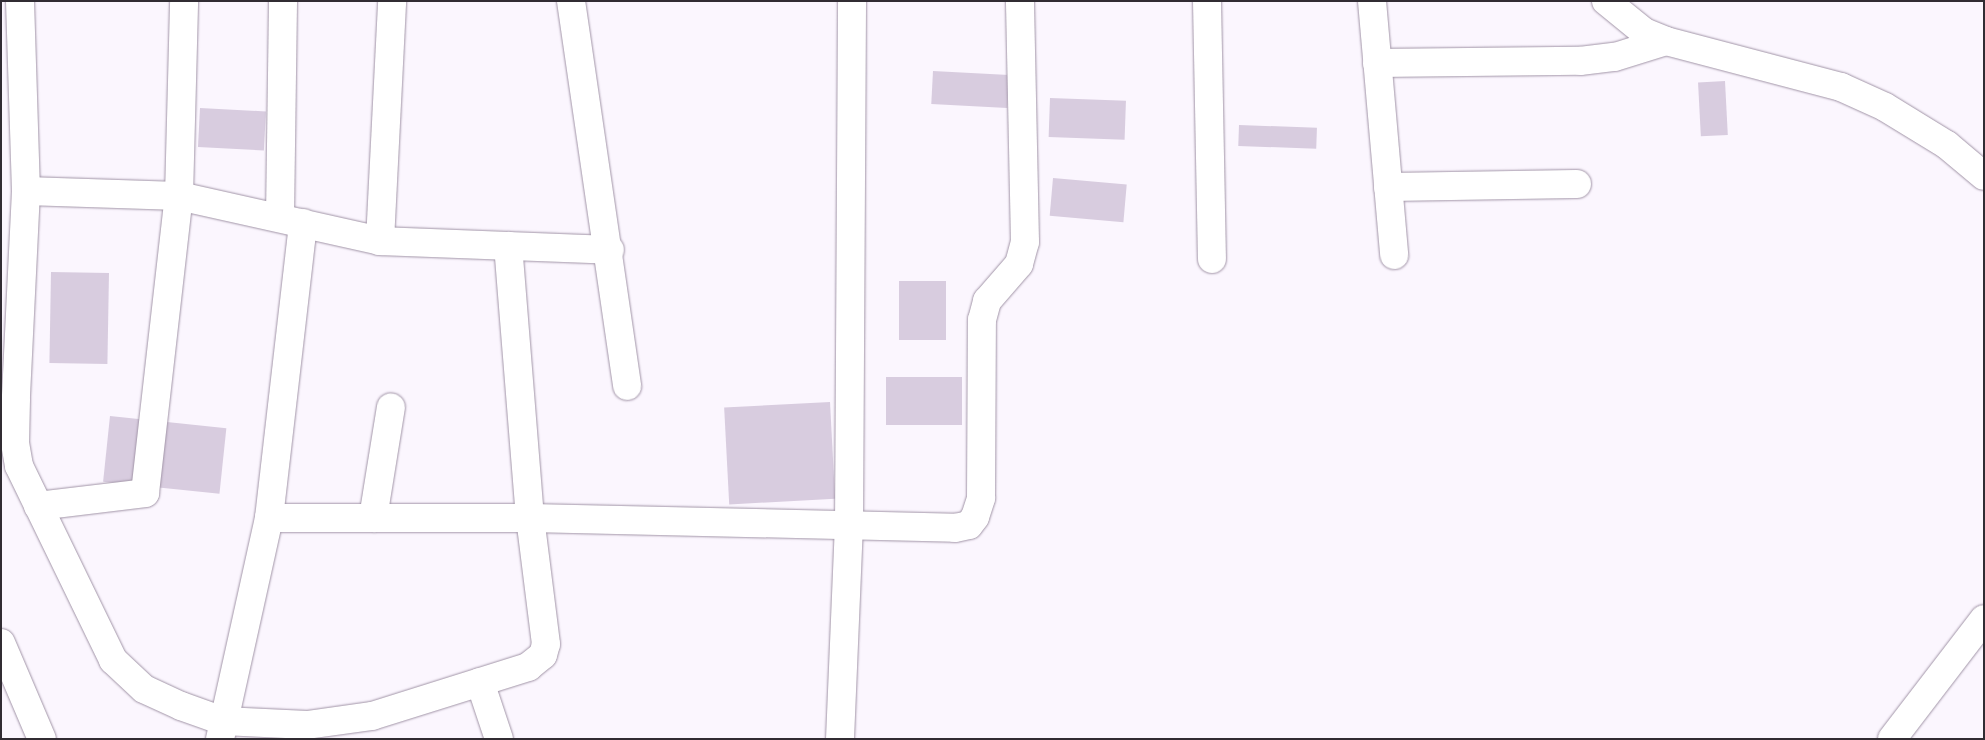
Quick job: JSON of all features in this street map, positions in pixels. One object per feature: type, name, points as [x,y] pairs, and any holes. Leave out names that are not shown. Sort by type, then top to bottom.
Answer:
[{"type":"street","points":[[20,1],[26,191],[16,443],[19,466],[113,660],[144,689],[181,706],[222,730],[355,720],[480,682],[537,662],[546,644],[530,518],[508,246]]},
{"type":"street","points":[[38,506],[145,493],[179,196],[184,1]]},
{"type":"street","points":[[222,730],[269,518],[292,220],[283,1]]},
{"type":"street","points":[[380,241],[392,1]]},
{"type":"street","points":[[572,1],[610,250],[627,386]]},
{"type":"street","points":[[840,739],[849,527],[852,1]]},
{"type":"street","points":[[269,518],[530,518],[849,527],[955,528],[969,525],[975,517],[980,498],[982,320],[987,301],[1019,264],[1026,242],[1020,1]]},
{"type":"street","points":[[1206,1],[1212,259]]},
{"type":"street","points":[[1372,1],[1394,255]]},
{"type":"street","points":[[1606,1],[1644,32],[1666,41],[1842,87],[1885,107],[1947,145],[1984,176]]},
{"type":"street","points":[[1377,63],[1580,61],[1624,55],[1666,41]]},
{"type":"street","points":[[1388,187],[1577,184]]},
{"type":"street","points":[[26,191],[179,196],[380,241],[610,250]]},
{"type":"street","points":[[373,518],[392,407]]},
{"type":"street","points":[[1892,739],[1984,619]]},
{"type":"street","points":[[1,643],[42,739]]},
{"type":"street","points":[[480,682],[498,739]]},
{"type":"building","points":[[933,71],[1009,75],[1007,108],[931,104]]},
{"type":"building","points":[[1725,81],[1728,135],[1701,136],[1698,82]]},
{"type":"building","points":[[1050,98],[1126,101],[1125,140],[1049,137]]},
{"type":"building","points":[[200,108],[266,111],[264,150],[198,147]]},
{"type":"building","points":[[1239,125],[1317,128],[1316,149],[1238,146]]},
{"type":"building","points":[[1053,178],[1127,184],[1123,222],[1050,216]]},
{"type":"building","points":[[51,272],[109,273],[107,364],[49,363]]},
{"type":"building","points":[[899,281],[946,281],[946,340],[899,340]]},
{"type":"building","points":[[886,377],[962,377],[962,425],[886,425]]},
{"type":"building","points":[[830,402],[835,499],[729,504],[724,408]]},
{"type":"building","points":[[110,416],[226,428],[219,494],[103,482]]}]
